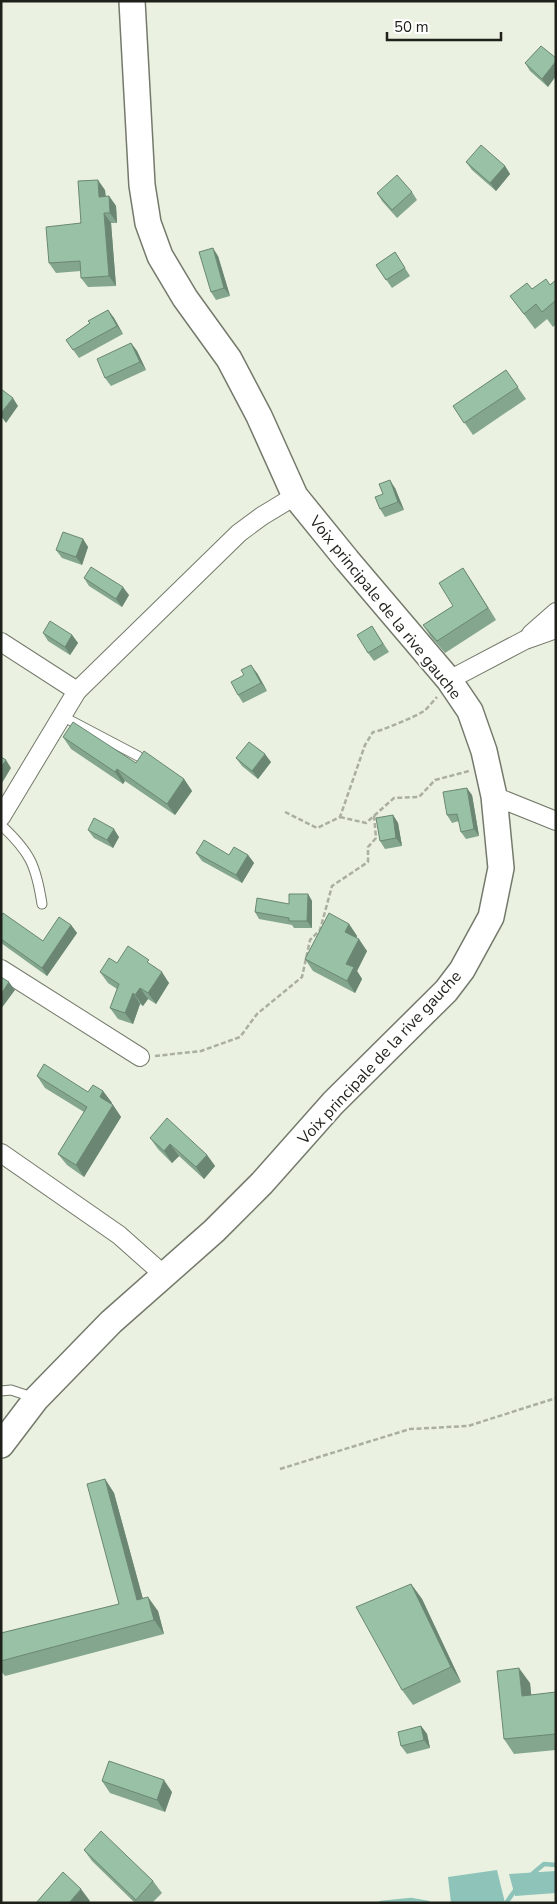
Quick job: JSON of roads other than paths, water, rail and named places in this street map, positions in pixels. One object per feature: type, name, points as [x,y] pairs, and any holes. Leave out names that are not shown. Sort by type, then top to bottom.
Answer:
[{"type":"street","name":"Voix principale de la rive gauche","points":[[1,1445],[36,1399],[111,1322],[214,1231],[262,1183],[332,1102],[446,991],[462,970],[491,917],[501,868],[494,796],[484,751],[470,711],[449,680],[347,560],[296,496],[259,416],[229,359],[185,298],[160,256],[148,223],[142,185],[132,1]]},
{"type":"street","points":[[1,817],[77,691],[240,533],[296,496]]},
{"type":"street","points":[[525,640],[556,612]]},
{"type":"street","points":[[449,680],[525,640],[556,629]]},
{"type":"street","points":[[1,642],[77,691]]},
{"type":"street","points":[[494,796],[556,821]]},
{"type":"street","points":[[1,970],[140,1057]]},
{"type":"street","points":[[1,1153],[120,1235],[164,1275]]},
{"type":"lane","points":[[62,716],[138,756]]},
{"type":"lane","points":[[1,825],[22,845],[38,873],[42,904]]},
{"type":"lane","points":[[1,1391],[12,1390],[36,1399]]},
{"type":"water","points":[[497,1870],[505,1903],[451,1903],[448,1877]]},
{"type":"water","points":[[556,1871],[556,1893],[515,1896],[509,1874]]},
{"type":"waterway","points":[[531,1875],[544,1864],[556,1865]]},
{"type":"waterway","points":[[506,1903],[516,1889]]},
{"type":"waterway","points":[[381,1903],[411,1900],[428,1903]]}]
